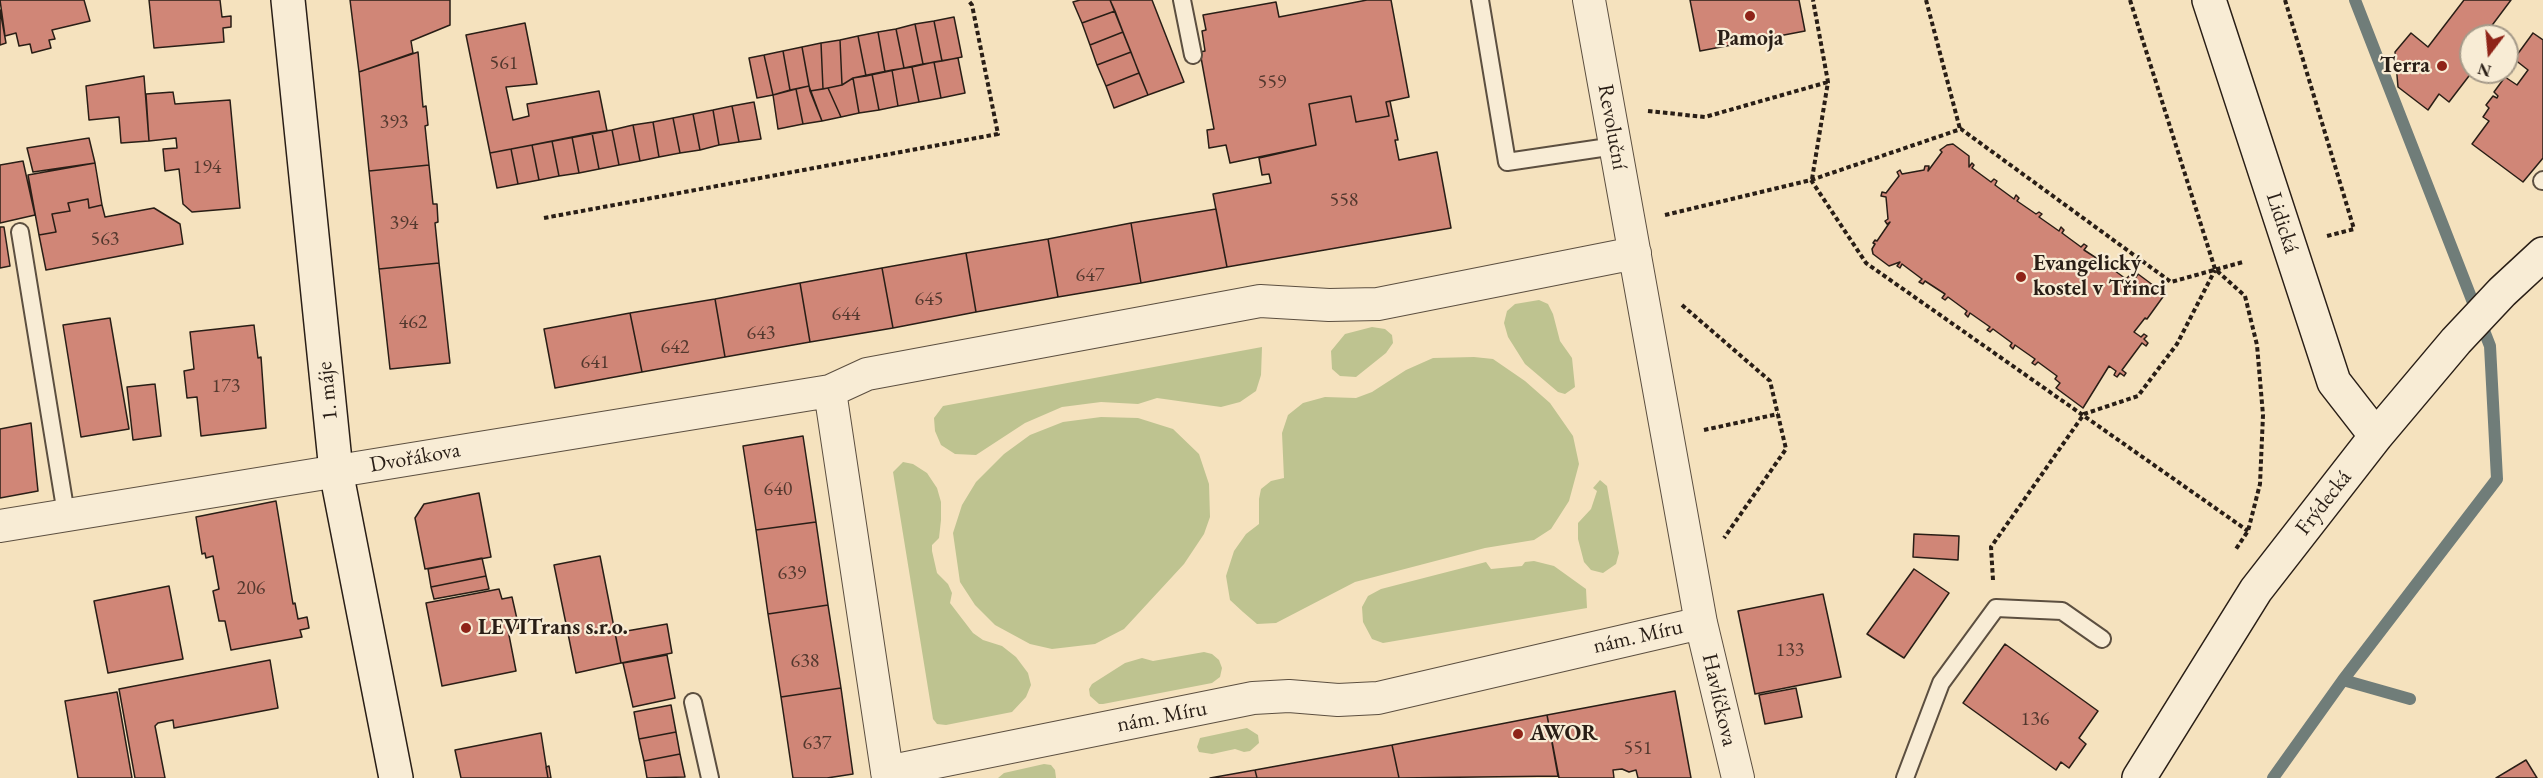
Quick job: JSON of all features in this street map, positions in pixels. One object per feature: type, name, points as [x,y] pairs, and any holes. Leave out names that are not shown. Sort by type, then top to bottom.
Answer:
[{"type":"main road","name":"1. máje","points":[[288,0],[336,471],[396,778]]},
{"type":"main road","name":"Lidická","points":[[2209,0],[2334,382],[2376,436]]},
{"type":"main road","name":"Frýdecká","points":[[2139,778],[2256,590],[2376,436],[2456,341],[2502,292],[2543,254]]},
{"type":"street","name":"Revoluční","points":[[1589,0],[1635,253]]},
{"type":"street","points":[[830,391],[867,374],[1260,301],[1329,305],[1378,304],[1635,253]]},
{"type":"street","name":"nám. Míru","points":[[830,391],[887,775],[1253,698],[1289,696],[1338,700],[1378,698],[1701,623],[1635,253]]},
{"type":"street","name":"Dvořákova","points":[[0,526],[830,391]]},
{"type":"street","name":"Havlíčkova","points":[[1701,623],[1738,778]]},
{"type":"lane","points":[[1182,0],[1193,55]]},
{"type":"lane","points":[[1480,0],[1506,162],[1617,156]]},
{"type":"lane","points":[[20,232],[66,514]]},
{"type":"lane","points":[[1905,778],[1941,683],[1996,608],[2062,611],[2102,639]]},
{"type":"lane","points":[[693,702],[710,778]]},
{"type":"path","points":[[544,218],[998,134],[972,5],[968,0]]},
{"type":"path","points":[[1813,0],[1828,82],[1811,180],[1866,263],[2084,414],[2247,531]]},
{"type":"path","points":[[1926,0],[1961,129],[2171,282],[2243,262]]},
{"type":"path","points":[[2130,0],[2215,269],[2245,296],[2256,345],[2263,415],[2260,484],[2247,531],[2230,559]]},
{"type":"path","points":[[2285,0],[2354,228],[2319,239]]},
{"type":"path","points":[[1608,107],[1705,117],[1828,82]]},
{"type":"path","points":[[1655,218],[1811,180],[1961,129]]},
{"type":"path","points":[[1991,547],[2084,414],[2138,396],[2177,344],[2215,269]]},
{"type":"path","points":[[1679,303],[1770,381],[1786,449],[1722,540]]},
{"type":"path","points":[[1697,431],[1778,414]]},
{"type":"green space","points":[[1539,300],[1548,304],[1560,341],[1572,358],[1575,387],[1565,394],[1558,392],[1525,364],[1508,337],[1504,323],[1507,311],[1515,304]]},
{"type":"green space","points":[[1372,327],[1385,329],[1392,335],[1393,343],[1386,353],[1356,377],[1340,376],[1332,369],[1331,351],[1345,334]]},
{"type":"green space","points":[[1262,347],[1261,375],[1256,391],[1240,402],[1221,407],[1157,398],[1138,404],[1101,402],[1062,407],[1025,423],[976,455],[955,454],[941,445],[935,431],[934,418],[943,406]]},
{"type":"green space","points":[[1433,358],[1493,359],[1525,381],[1550,403],[1573,436],[1579,464],[1569,501],[1551,529],[1534,540],[1485,548],[1355,582],[1276,623],[1257,624],[1230,600],[1226,576],[1234,551],[1246,534],[1259,524],[1261,489],[1271,481],[1284,478],[1282,433],[1288,415],[1303,403],[1325,397],[1356,398],[1372,392],[1406,370]]},
{"type":"green space","points":[[1101,417],[1138,418],[1173,429],[1199,454],[1209,484],[1210,517],[1204,534],[1184,564],[1124,629],[1095,644],[1052,649],[1030,644],[995,625],[975,605],[960,582],[953,533],[962,505],[976,482],[1004,454],[1030,435],[1063,422]]},
{"type":"green space","points":[[903,462],[913,464],[927,473],[937,488],[941,502],[941,520],[939,538],[932,545],[932,551],[937,573],[948,584],[952,593],[950,603],[973,633],[983,640],[1002,646],[1016,657],[1028,673],[1031,685],[1026,697],[1012,712],[946,725],[937,724],[933,719],[893,472]]},
{"type":"green space","points":[[1600,480],[1607,486],[1619,553],[1616,564],[1603,573],[1591,570],[1584,562],[1578,539],[1578,523],[1591,509],[1597,491],[1593,488]]},
{"type":"green space","points":[[1534,561],[1554,566],[1586,589],[1587,608],[1383,643],[1372,639],[1363,622],[1362,607],[1368,596],[1381,589],[1486,562],[1491,569],[1522,566],[1525,562]]},
{"type":"green space","points":[[1204,652],[1212,654],[1219,660],[1222,668],[1220,677],[1212,683],[1103,704],[1099,704],[1090,696],[1089,689],[1092,684],[1125,663],[1142,658],[1153,661]]},
{"type":"green space","points":[[1247,728],[1258,735],[1259,743],[1250,751],[1235,749],[1212,754],[1199,752],[1197,747],[1200,738]]},
{"type":"green space","points":[[1044,764],[1051,765],[1055,770],[1056,778],[998,778],[1004,773]]},
{"type":"building","points":[[0,0],[84,0],[90,21],[52,30],[55,39],[49,40],[51,48],[32,53],[30,44],[19,46],[16,33],[5,36]]},
{"type":"building","points":[[149,0],[220,0],[222,17],[231,16],[231,27],[223,28],[224,42],[154,48]]},
{"type":"building","points":[[350,0],[450,0],[450,25],[411,41],[413,53],[359,72]]},
{"type":"building","points":[[1110,0],[1115,11],[1082,23],[1073,2]]},
{"type":"building","points":[[1110,0],[1152,0],[1184,82],[1148,95]]},
{"type":"building","points":[[1367,0],[1391,0],[1409,97],[1386,102],[1389,116],[1356,122],[1351,96],[1309,104],[1316,145],[1230,163],[1226,145],[1209,148],[1207,130],[1214,129],[1200,52],[1205,51],[1202,31],[1206,30],[1203,15],[1276,2],[1279,17]]},
{"type":"building","points":[[1690,0],[1799,0],[1805,31],[1700,51]]},
{"type":"building","points":[[2464,0],[2511,0],[2493,24],[2459,24],[2459,84],[2463,84],[2449,102],[2439,94],[2428,110],[2398,87],[2395,52],[2411,33],[2428,47]]},
{"type":"building","points":[[0,10],[6,43],[0,45]]},
{"type":"building","points":[[1115,11],[1123,32],[1090,45],[1082,23]]},
{"type":"building","points":[[954,17],[962,57],[942,61],[934,21]]},
{"type":"building","points":[[934,21],[942,61],[923,64],[915,24]]},
{"type":"building","points":[[525,23],[537,84],[506,87],[513,120],[529,116],[527,104],[599,91],[607,131],[490,153],[466,35]]},
{"type":"building","points":[[915,24],[923,64],[904,68],[896,29]]},
{"type":"building","points":[[896,29],[904,68],[885,72],[878,32]]},
{"type":"building","points":[[878,32],[885,72],[866,76],[858,36]]},
{"type":"building","points":[[1123,32],[1131,52],[1097,65],[1090,45]]},
{"type":"building","points":[[2533,33],[2543,40],[2543,158],[2523,182],[2472,144],[2489,121],[2483,117],[2489,108],[2486,105],[2493,96],[2497,98],[2494,92],[2500,84],[2517,85],[2528,70],[2519,63],[2519,52]]},
{"type":"building","points":[[858,36],[866,76],[853,78],[842,85],[840,40]]},
{"type":"building","points":[[840,40],[842,85],[823,89],[821,43]]},
{"type":"building","points":[[821,43],[823,89],[810,91],[802,47]]},
{"type":"building","points":[[802,47],[809,86],[790,90],[783,51]]},
{"type":"building","points":[[783,51],[790,90],[773,95],[764,55]]},
{"type":"building","points":[[418,52],[423,107],[426,106],[428,125],[425,126],[429,165],[369,171],[359,72]]},
{"type":"building","points":[[1131,52],[1139,73],[1106,86],[1097,65]]},
{"type":"building","points":[[764,55],[773,95],[757,98],[749,58]]},
{"type":"building","points":[[958,58],[965,93],[941,98],[934,62]]},
{"type":"building","points":[[934,62],[941,98],[919,102],[912,67]]},
{"type":"building","points":[[912,67],[919,102],[898,106],[892,70]]},
{"type":"building","points":[[892,70],[898,106],[879,110],[872,74]]},
{"type":"building","points":[[1139,73],[1148,95],[1114,108],[1106,86]]},
{"type":"building","points":[[872,74],[879,110],[859,113],[853,78]]},
{"type":"building","points":[[144,76],[149,141],[121,143],[119,117],[89,120],[86,86]]},
{"type":"building","points":[[853,78],[859,113],[841,117],[828,88],[842,85]]},
{"type":"building","points":[[809,86],[822,121],[803,124],[796,89]]},
{"type":"building","points":[[828,88],[841,117],[822,121],[810,91]]},
{"type":"building","points":[[796,89],[803,124],[778,129],[773,95]]},
{"type":"building","points":[[173,92],[175,104],[230,100],[240,208],[192,212],[183,204],[179,169],[165,171],[163,149],[177,148],[176,138],[149,141],[146,94]]},
{"type":"building","points":[[1351,96],[1356,122],[1389,116],[1386,102],[1390,101],[1398,140],[1395,140],[1399,160],[1437,152],[1451,228],[1227,267],[1213,194],[1271,183],[1269,174],[1262,175],[1259,158],[1316,145],[1309,104]]},
{"type":"building","points":[[754,102],[761,139],[739,142],[732,106]]},
{"type":"building","points":[[732,106],[739,142],[719,145],[713,110]]},
{"type":"building","points":[[713,110],[719,145],[700,150],[693,114]]},
{"type":"building","points":[[693,114],[700,150],[680,153],[673,118]]},
{"type":"building","points":[[673,118],[680,153],[659,157],[653,122]]},
{"type":"building","points":[[653,122],[659,157],[640,161],[633,125]]},
{"type":"building","points":[[633,125],[640,161],[619,165],[612,130]]},
{"type":"building","points":[[612,130],[619,165],[599,169],[592,133]]},
{"type":"building","points":[[592,133],[599,169],[579,173],[572,137]]},
{"type":"building","points":[[572,137],[579,173],[559,176],[552,141]]},
{"type":"building","points":[[89,138],[95,163],[33,172],[27,148]]},
{"type":"building","points":[[552,141],[559,176],[539,180],[532,145]]},
{"type":"building","name":"Evangelický kostel v Třinci","points":[[1953,144],[1969,156],[1969,167],[1972,163],[1974,165],[1972,168],[1991,182],[1994,179],[1997,181],[1995,185],[2014,199],[2016,195],[2019,198],[2017,201],[2036,214],[2039,212],[2042,214],[2039,217],[2059,231],[2061,227],[2064,230],[2062,233],[2081,247],[2084,244],[2087,246],[2084,250],[2104,263],[2106,260],[2109,262],[2107,265],[2126,279],[2129,276],[2132,278],[2129,282],[2134,280],[2138,274],[2165,294],[2147,319],[2145,318],[2134,332],[2141,337],[2144,334],[2147,336],[2144,339],[2148,343],[2146,346],[2142,343],[2122,370],[2126,373],[2124,376],[2120,373],[2117,377],[2114,375],[2116,371],[2109,366],[2083,408],[2056,388],[2060,383],[2055,379],[2057,376],[2038,362],[2035,365],[2032,363],[2035,359],[2015,345],[2013,349],[2010,346],[2012,343],[1993,329],[1990,332],[1987,330],[1990,327],[1970,313],[1968,317],[1965,314],[1967,311],[1948,297],[1945,300],[1942,298],[1945,294],[1925,281],[1923,284],[1919,282],[1922,279],[1902,264],[1900,268],[1897,266],[1900,262],[1889,266],[1873,254],[1872,249],[1875,244],[1873,243],[1877,241],[1890,222],[1887,224],[1885,221],[1888,219],[1886,197],[1881,196],[1882,192],[1886,193],[1899,176],[1897,172],[1900,170],[1902,174],[1924,170],[1925,166],[1929,166],[1928,171],[1942,152],[1940,150]]},
{"type":"building","points":[[532,145],[539,180],[518,184],[511,149]]},
{"type":"building","points":[[511,149],[518,184],[497,188],[490,153]]},
{"type":"building","points":[[23,161],[35,215],[0,223],[0,165]]},
{"type":"building","points":[[95,163],[102,205],[89,208],[88,199],[68,203],[70,211],[52,214],[56,232],[39,235],[28,175]]},
{"type":"building","points":[[429,165],[433,204],[437,204],[438,222],[435,223],[439,263],[379,269],[369,171]]},
{"type":"building","points":[[88,199],[89,208],[102,205],[105,217],[154,208],[180,224],[183,244],[46,270],[39,235],[56,232],[52,214],[70,211],[68,203]]},
{"type":"building","points":[[1216,209],[1227,267],[1141,283],[1131,223]]},
{"type":"building","points":[[1131,223],[1141,283],[1058,297],[1048,239]]},
{"type":"building","points":[[0,227],[4,227],[10,266],[0,268]]},
{"type":"building","points":[[1048,239],[1058,297],[976,312],[966,253]]},
{"type":"building","points":[[966,253],[976,312],[893,328],[882,268]]},
{"type":"building","points":[[439,263],[450,363],[390,369],[379,269]]},
{"type":"building","points":[[882,268],[893,328],[810,342],[800,283]]},
{"type":"building","points":[[800,283],[810,342],[725,357],[715,299]]},
{"type":"building","points":[[715,299],[725,357],[642,372],[630,313]]},
{"type":"building","points":[[630,313],[642,372],[555,388],[544,329]]},
{"type":"building","points":[[110,318],[129,429],[81,437],[63,325]]},
{"type":"building","points":[[254,325],[258,358],[261,357],[266,428],[201,436],[197,397],[187,398],[184,371],[194,369],[190,332]]},
{"type":"building","points":[[155,384],[161,436],[133,440],[127,387]]},
{"type":"building","points":[[31,423],[38,491],[0,498],[0,429]]},
{"type":"building","points":[[803,436],[816,522],[756,530],[743,446]]},
{"type":"building","points":[[479,493],[491,557],[425,569],[415,518],[424,504]]},
{"type":"building","points":[[276,501],[293,604],[295,603],[298,619],[307,617],[309,628],[300,630],[302,637],[231,650],[225,621],[219,621],[213,591],[219,589],[213,556],[206,558],[205,553],[202,554],[196,517]]},
{"type":"building","points":[[816,522],[828,605],[768,614],[756,530]]},
{"type":"building","points":[[1914,534],[1959,536],[1958,560],[1913,557]]},
{"type":"building","points":[[600,556],[621,663],[576,673],[554,565]]},
{"type":"building","points":[[482,558],[486,576],[431,587],[428,569]]},
{"type":"building","points":[[1914,569],[1949,593],[1904,658],[1867,634]]},
{"type":"building","points":[[486,576],[489,589],[434,599],[431,587]]},
{"type":"building","points":[[169,586],[183,659],[108,673],[94,601]]},
{"type":"building","points":[[499,589],[502,599],[512,597],[519,628],[508,630],[516,671],[442,686],[426,603]]},
{"type":"building","points":[[1823,594],[1841,677],[1755,694],[1738,611]]},
{"type":"building","points":[[828,605],[841,688],[781,697],[768,614]]},
{"type":"building","points":[[667,624],[672,653],[621,663],[615,633]]},
{"type":"building","points":[[2005,644],[2098,711],[2079,738],[2086,744],[2069,768],[2061,762],[2056,770],[1963,703]]},
{"type":"building","points":[[667,655],[675,698],[633,707],[623,663]]},
{"type":"building","points":[[270,660],[278,708],[174,728],[173,720],[158,723],[155,726],[165,778],[135,778],[119,689]]},
{"type":"building","points":[[841,688],[853,774],[827,778],[793,778],[781,697]]},
{"type":"building","points":[[1796,688],[1802,717],[1765,724],[1759,695]]},
{"type":"building","points":[[1675,691],[1691,778],[1638,778],[1636,770],[1629,772],[1622,769],[1613,770],[1614,778],[1559,778],[1547,715]]},
{"type":"building","points":[[117,692],[132,778],[78,778],[65,701]]},
{"type":"building","points":[[671,705],[676,732],[639,739],[634,712]]},
{"type":"building","points":[[1547,715],[1558,776],[1399,778],[1392,745]]},
{"type":"building","points":[[676,732],[680,754],[644,761],[639,739]]},
{"type":"building","points":[[541,733],[548,778],[461,778],[455,750]]},
{"type":"building","points":[[1392,745],[1399,778],[1257,778],[1255,770]]},
{"type":"building","points":[[680,754],[685,777],[647,778],[644,761]]},
{"type":"building","points":[[2526,760],[2537,778],[2496,778]]},
{"type":"building","points":[[549,766],[551,778],[548,778],[546,767]]},
{"type":"building","points":[[1255,770],[1257,778],[1210,778]]},
{"type":"waterway","points":[[2343,680],[2497,479],[2490,346],[2355,0]]},
{"type":"waterway","points":[[2273,778],[2343,680],[2410,699]]},
{"type":"place","name":"Pamoja","points":[[1750,16]]},
{"type":"place","name":"Terra","points":[[2442,66]]},
{"type":"place","name":"Evangelický kostel v Třinci","points":[[2021,277]]},
{"type":"place","name":"LEVITrans s.r.o.","points":[[466,628]]},
{"type":"place","name":"AWOR","points":[[1518,734]]}]
